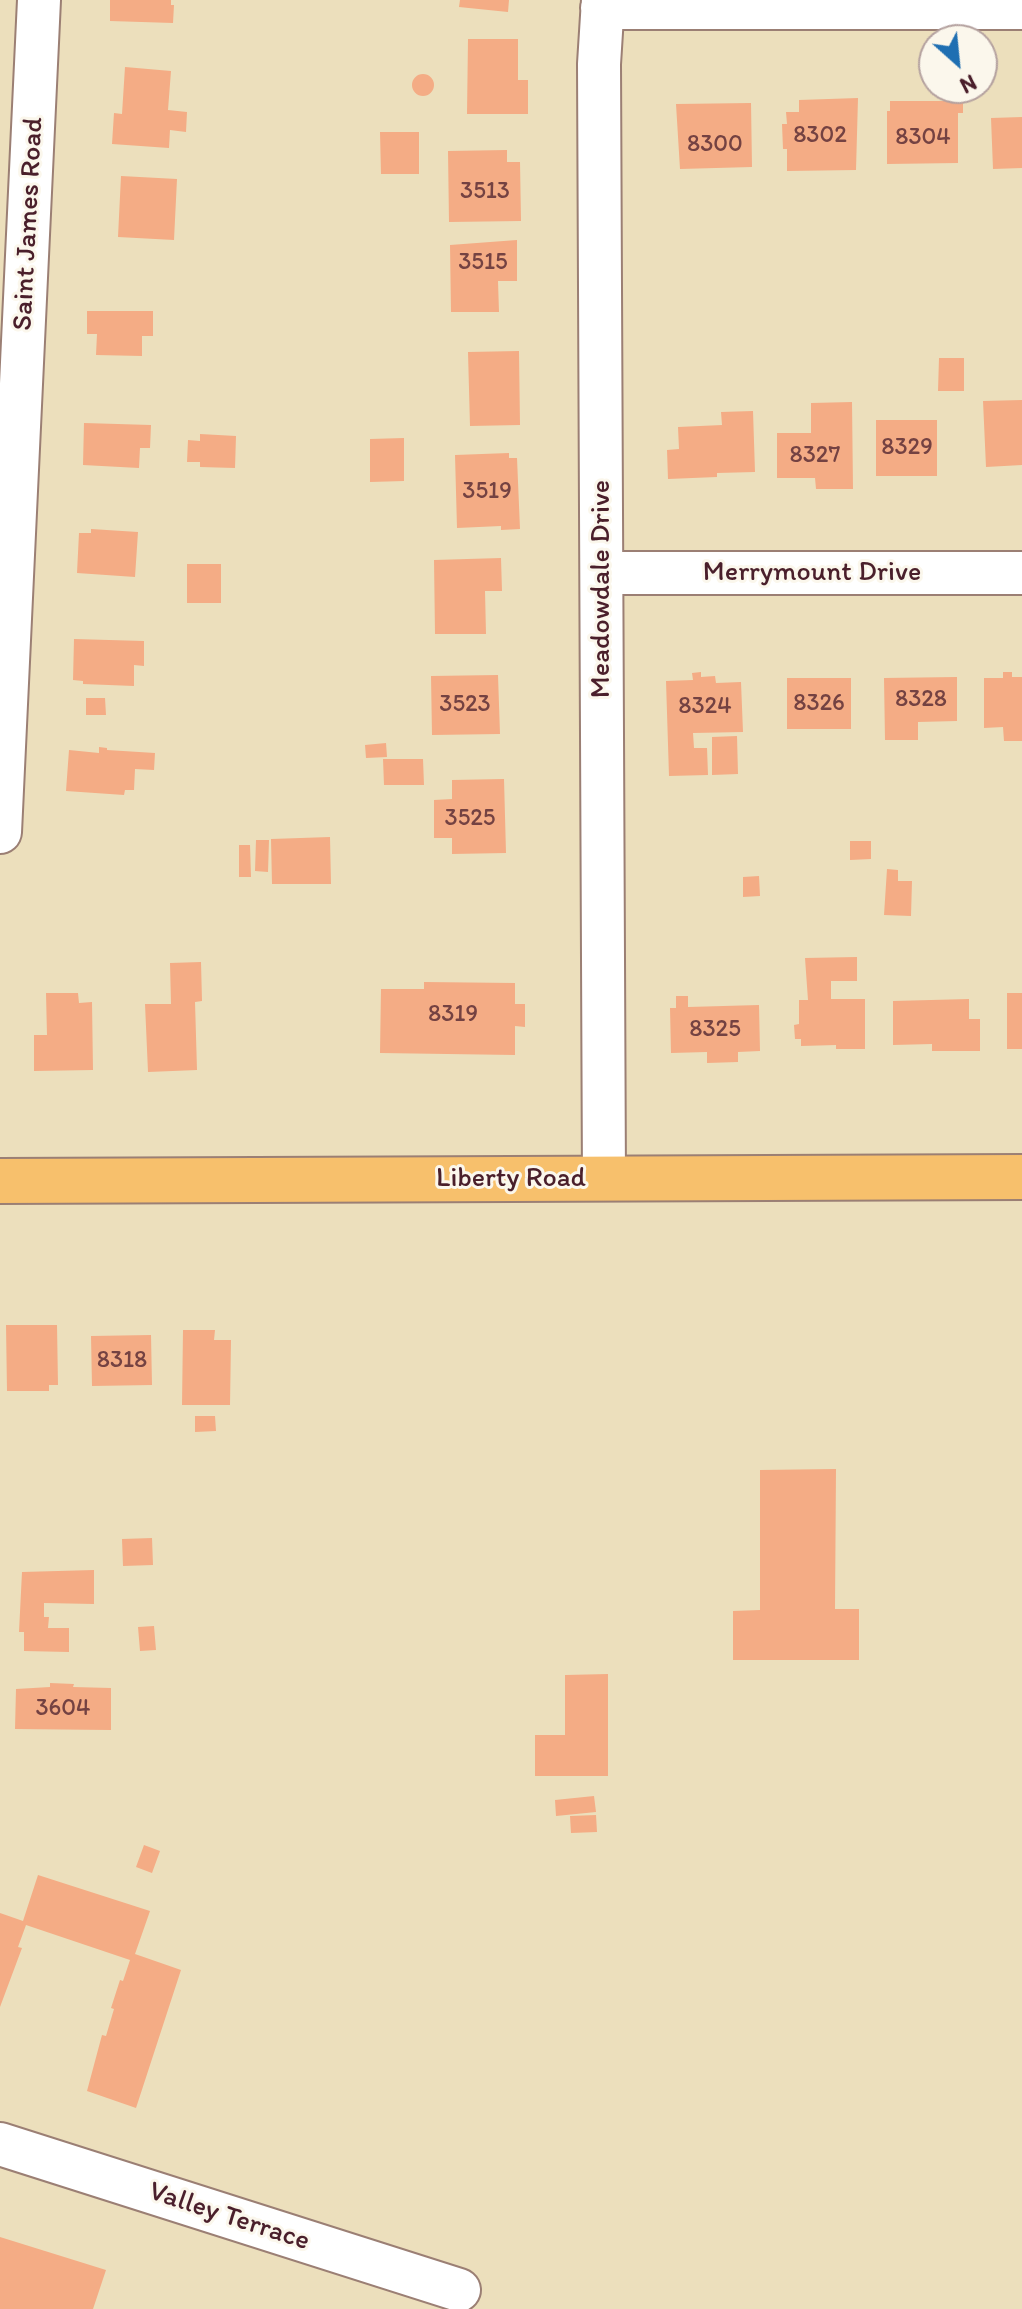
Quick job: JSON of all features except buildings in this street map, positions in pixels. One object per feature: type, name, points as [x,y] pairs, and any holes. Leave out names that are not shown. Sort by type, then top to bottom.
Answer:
[{"type":"main road","name":"Liberty Road","points":[[0,1181],[1022,1177]]},
{"type":"street","name":"Saint James Road","points":[[0,832],[39,0]]},
{"type":"street","points":[[602,4],[1022,8]]},
{"type":"street","name":"Meadowdale Drive","points":[[602,4],[599,80],[604,1179]]},
{"type":"street","name":"Merrymount Drive","points":[[602,573],[1022,573]]},
{"type":"street","name":"Valley Terrace","points":[[0,2144],[459,2290]]}]
